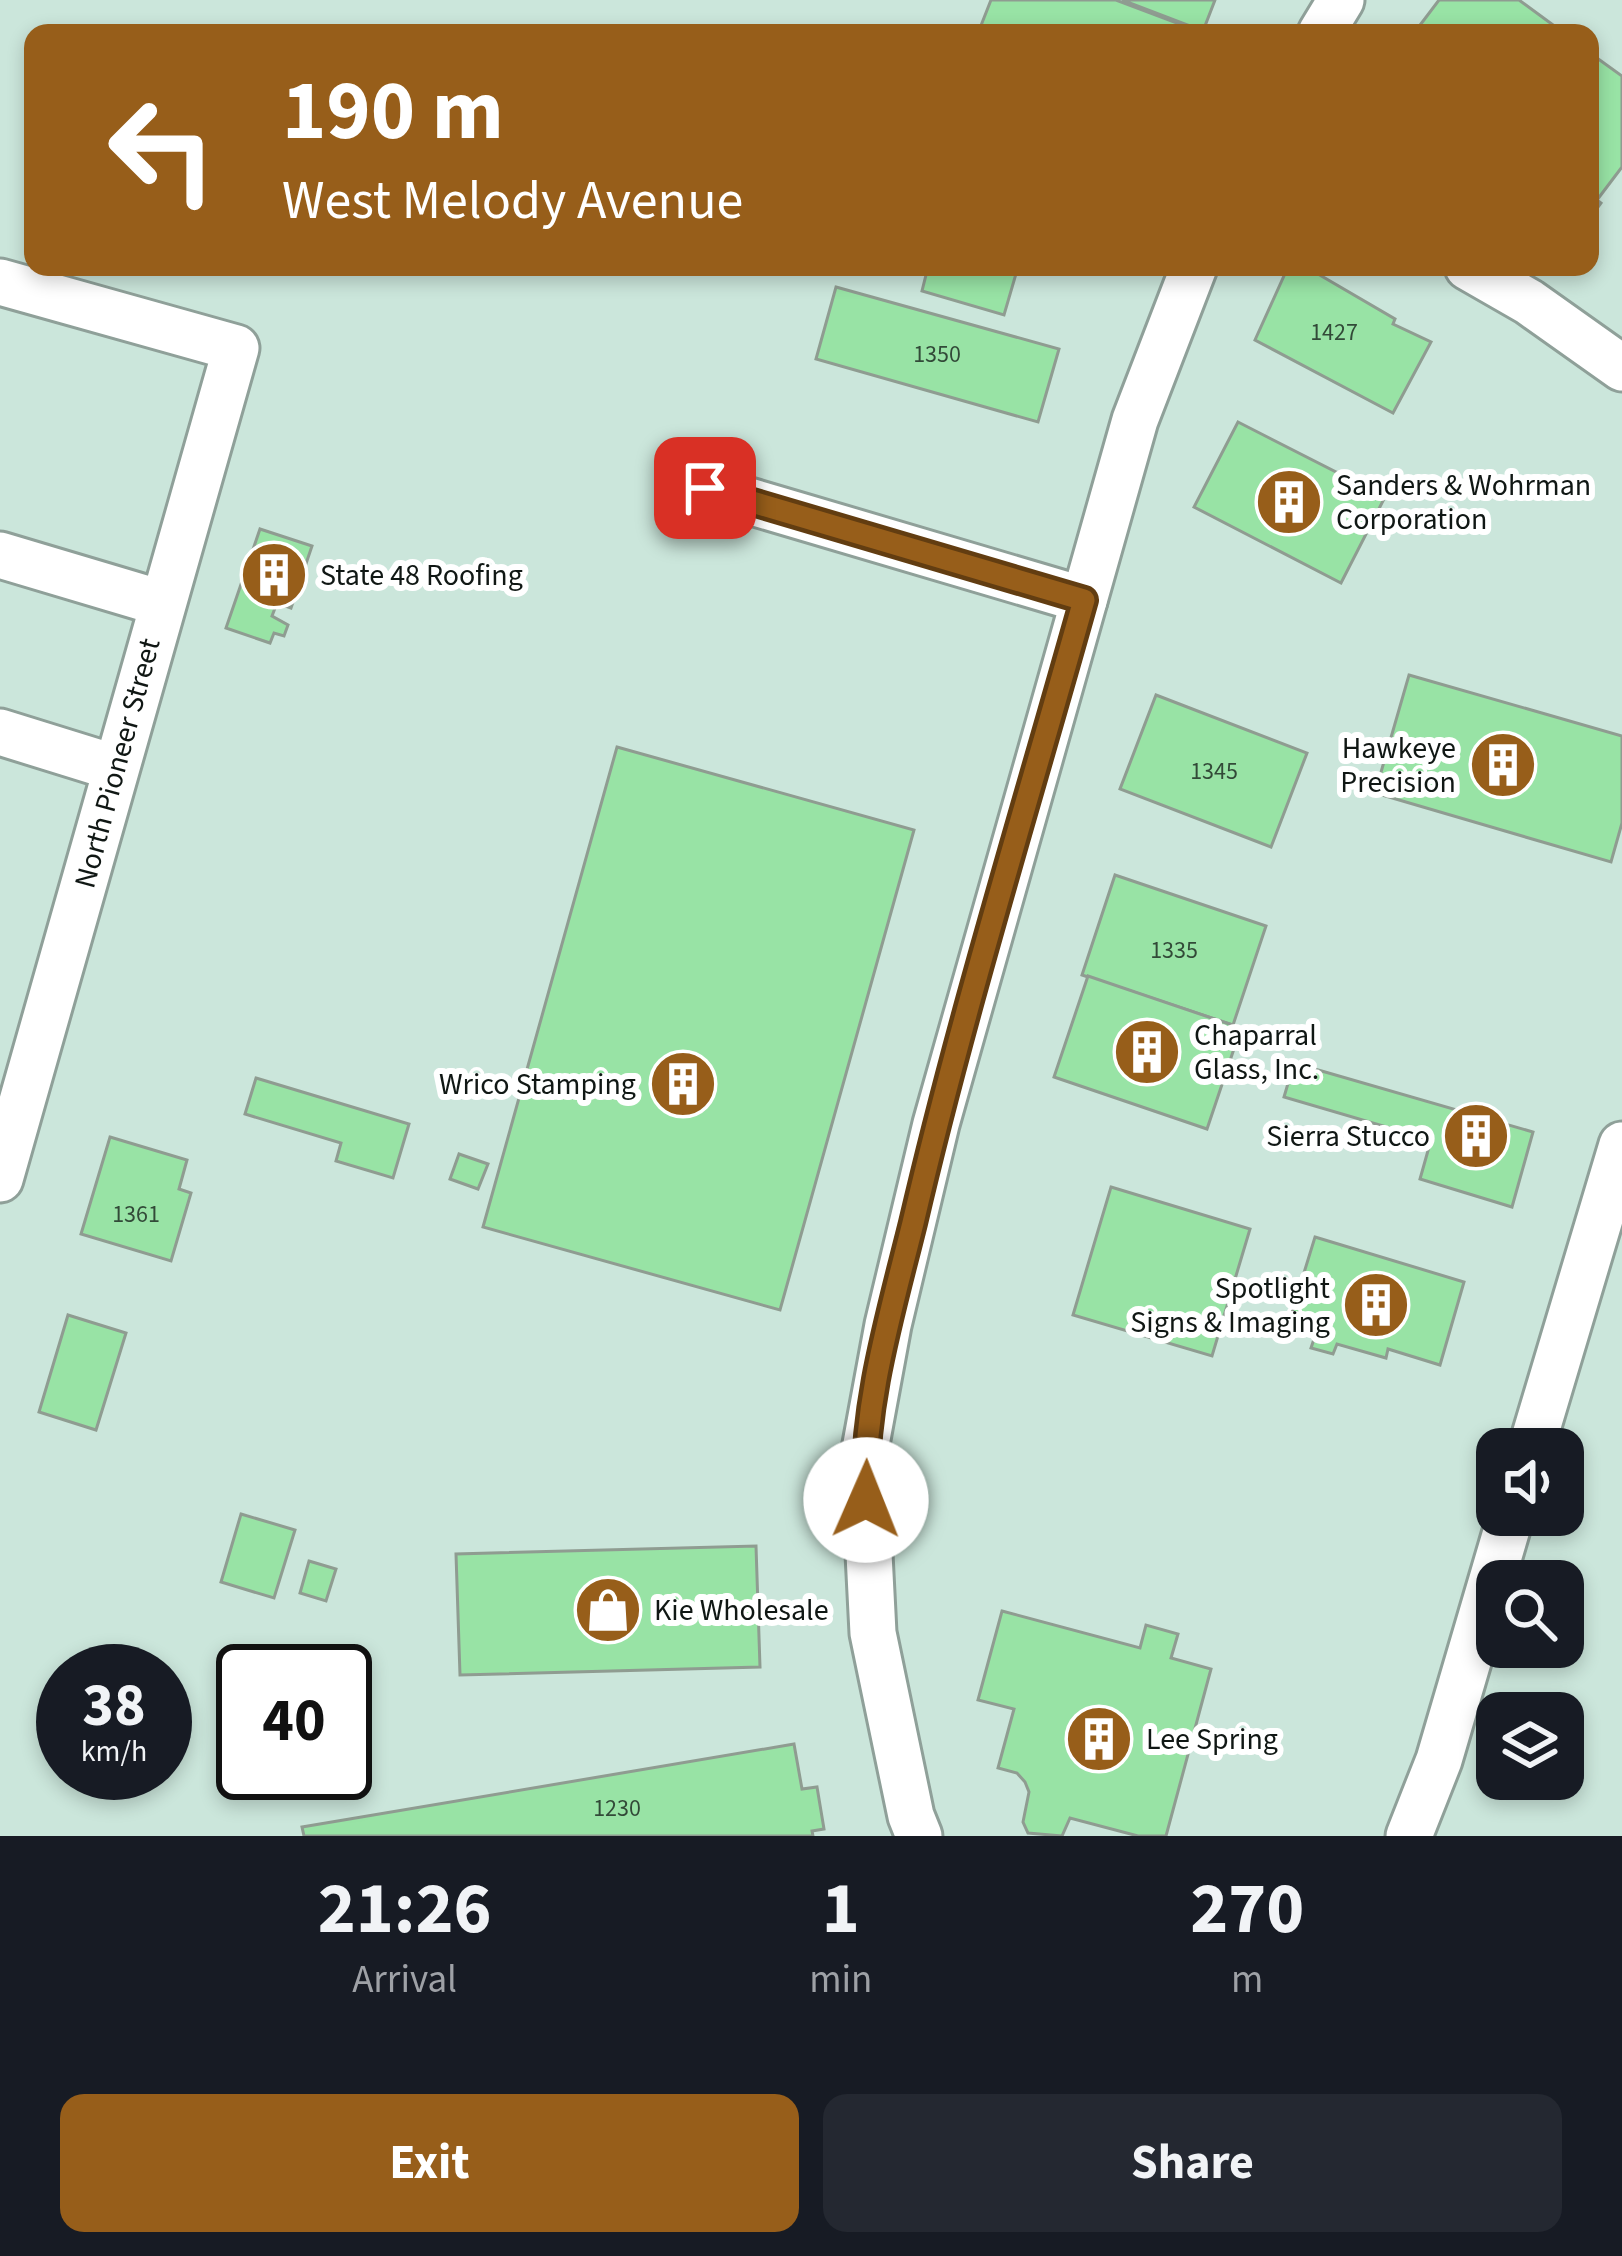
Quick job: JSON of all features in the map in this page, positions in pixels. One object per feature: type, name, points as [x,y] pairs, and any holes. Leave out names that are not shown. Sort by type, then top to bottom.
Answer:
[{"type":"street","points":[[919,1836],[873,1633],[864,1455],[888,1325],[936,1124],[1135,420],[1191,276]]},
{"type":"street","points":[[1484,276],[1622,368]]},
{"type":"street","name":"North Pioneer Street","points":[[0,282],[236,348],[0,1179]]},
{"type":"street","points":[[705,488],[1084,600]]},
{"type":"street","points":[[0,555],[161,603]]},
{"type":"street","points":[[0,732],[116,768]]},
{"type":"street","points":[[1537,1428],[1622,1144]]},
{"type":"street","points":[[1409,1836],[1439,1760],[1505,1536]]},
{"type":"shaded area","points":[[0,0],[1622,0],[1622,1836],[0,1836]]},
{"type":"building","points":[[991,0],[1116,0],[1180,24],[982,24]]},
{"type":"building","points":[[1122,0],[1215,0],[1206,24],[1185,24]]},
{"type":"building","points":[[1439,0],[1519,0],[1552,24],[1421,24]]},
{"type":"building","points":[[1599,59],[1622,76],[1622,167],[1599,197]]},
{"type":"building","points":[[926,276],[1015,276],[1004,315],[922,291]]},
{"type":"building","points":[[1284,276],[1321,276],[1395,319],[1393,324],[1431,342],[1393,413],[1255,340]]},
{"type":"building","points":[[836,287],[1059,349],[1038,422],[816,359]]},
{"type":"building","name":"Sanders & Wohrman Corporation","points":[[1238,422],[1385,497],[1341,583],[1194,507]]},
{"type":"building","name":"State 48 Roofing","points":[[260,529],[312,546],[291,608],[277,603],[272,616],[288,625],[284,636],[274,633],[270,643],[226,628]]},
{"type":"building","name":"Hawkeye Precision","points":[[1409,675],[1622,736],[1622,823],[1611,862],[1375,793]]},
{"type":"building","points":[[1156,695],[1307,753],[1271,847],[1120,789]]},
{"type":"building","name":"Wrico Stamping","points":[[617,747],[914,830],[780,1310],[483,1227]]},
{"type":"building","points":[[1115,875],[1266,926],[1233,1025],[1082,975]]},
{"type":"building","name":"Chaparral Glass, Inc.","points":[[1088,976],[1241,1028],[1207,1129],[1054,1077]]},
{"type":"building","name":"Sierra Stucco","points":[[1294,1063],[1533,1132],[1512,1207],[1420,1179],[1431,1140],[1284,1097]]},
{"type":"building","points":[[256,1078],[409,1124],[393,1178],[336,1161],[341,1143],[245,1114]]},
{"type":"building","points":[[110,1137],[187,1160],[179,1189],[191,1193],[171,1261],[81,1234]]},
{"type":"building","points":[[459,1154],[488,1164],[478,1189],[450,1179]]},
{"type":"building","points":[[1111,1187],[1250,1229],[1212,1356],[1073,1315]]},
{"type":"building","name":"Spotlight Signs & Imaging","points":[[1315,1237],[1464,1282],[1440,1365],[1388,1349],[1386,1358],[1337,1344],[1333,1354],[1311,1348],[1315,1336],[1287,1328]]},
{"type":"building","points":[[68,1315],[126,1333],[96,1430],[39,1412]]},
{"type":"building","points":[[241,1514],[295,1530],[274,1598],[221,1582]]},
{"type":"building","name":"Kie Wholesale","points":[[756,1546],[760,1667],[460,1675],[456,1554]]},
{"type":"building","points":[[309,1561],[336,1569],[326,1601],[300,1593]]},
{"type":"building","name":"Lee Spring","points":[[1002,1611],[1140,1648],[1146,1625],[1178,1634],[1171,1658],[1211,1669],[1166,1836],[1138,1836],[1070,1818],[1062,1836],[1028,1833],[1023,1822],[1029,1792],[1025,1782],[1017,1773],[998,1768],[1014,1709],[978,1700]]},
{"type":"building","points":[[794,1744],[802,1789],[817,1787],[824,1829],[812,1831],[813,1836],[304,1836],[302,1827]]},
{"type":"place","name":"Sanders & Wohrman Corporation","points":[[1289,502]]},
{"type":"place","name":"State 48 Roofing","points":[[274,575]]},
{"type":"place","name":"Hawkeye Precision","points":[[1503,765]]},
{"type":"place","name":"Chaparral Glass, Inc.","points":[[1147,1052]]},
{"type":"place","name":"Wrico Stamping","points":[[683,1084]]},
{"type":"place","name":"Sierra Stucco","points":[[1476,1136]]},
{"type":"place","name":"Spotlight Signs & Imaging","points":[[1376,1305]]},
{"type":"place","name":"Kie Wholesale","points":[[608,1610]]},
{"type":"place","name":"Lee Spring","points":[[1099,1739]]},
{"type":"route","points":[[705,488],[1084,600],[936,1124],[888,1325],[864,1455],[866,1500]]}]
